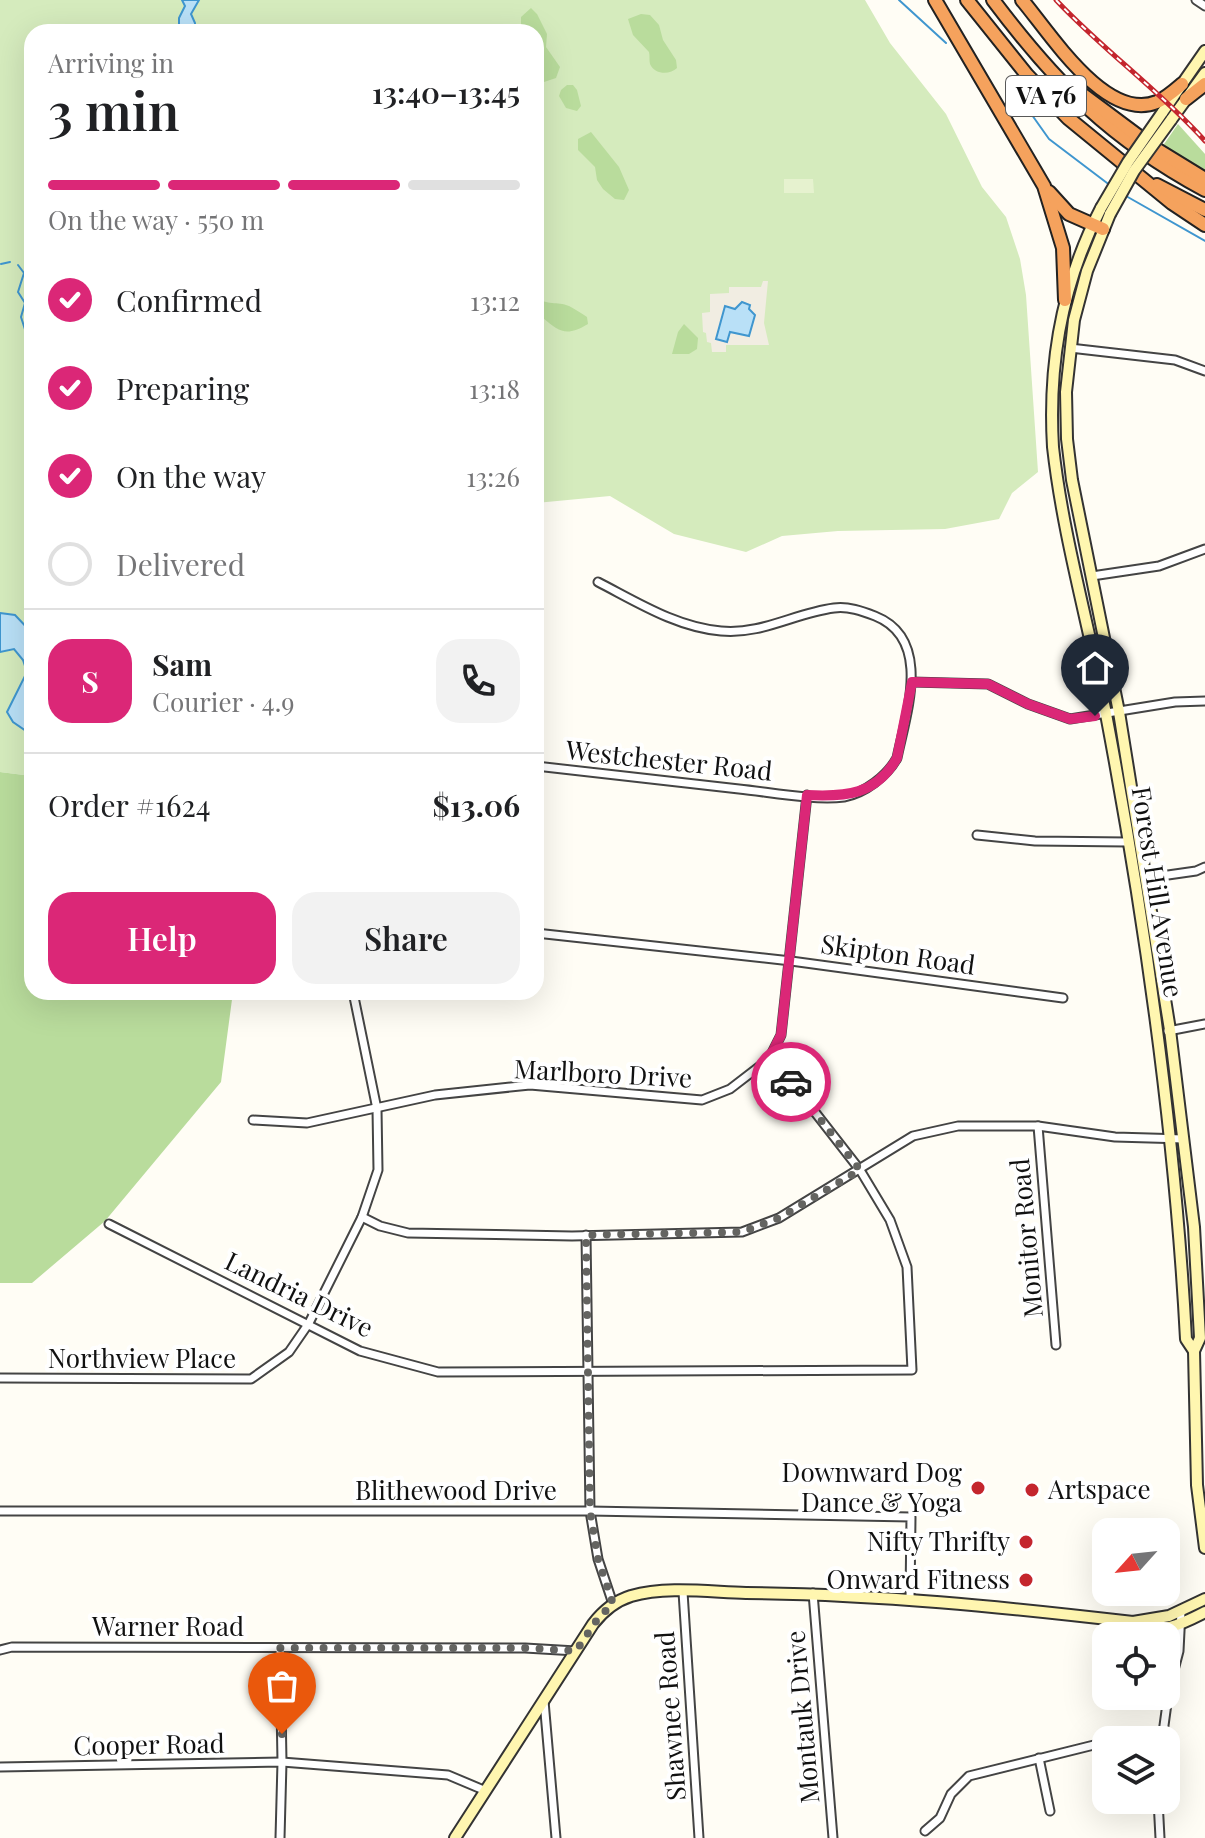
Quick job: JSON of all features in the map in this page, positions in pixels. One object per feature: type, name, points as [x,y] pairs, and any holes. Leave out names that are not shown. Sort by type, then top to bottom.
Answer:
[{"type":"highway","points":[[935,0],[1044,186],[1069,214],[1098,227]]},
{"type":"highway","name":"VA 76","points":[[967,0],[1047,97],[1139,177],[1205,225]]},
{"type":"highway","name":"VA 76","points":[[993,0],[1046,68],[1109,127],[1205,190]]},
{"type":"highway","points":[[1022,0],[1077,67],[1118,100],[1135,105],[1153,103],[1182,84]]},
{"type":"highway","points":[[1046,68],[1144,140],[1205,179]]},
{"type":"highway","points":[[1186,99],[1205,84]]},
{"type":"highway","name":"VA 76","points":[[1139,177],[1205,210]]},
{"type":"highway","points":[[1044,186],[1063,248],[1065,300]]},
{"type":"main road","name":"Forest Hill Avenue","points":[[1194,1351],[1186,1339],[1179,1215],[1170,1139],[1127,842],[1106,715],[1062,505],[1053,447],[1052,366],[1065,300],[1105,211],[1134,171],[1182,84],[1205,51]]},
{"type":"main road","name":"Forest Hill Avenue","points":[[1166,116],[1186,99],[1205,73]]},
{"type":"main road","name":"Forest Hill Avenue","points":[[1098,227],[1070,348],[1066,392],[1067,439],[1072,480],[1119,712],[1147,878],[1184,1139],[1198,1278],[1200,1338],[1194,1351],[1205,1548]]},
{"type":"main road","points":[[455,1838],[599,1617],[613,1604],[636,1595],[683,1592],[813,1593],[910,1598],[1133,1622],[1163,1618],[1205,1599]]},
{"type":"main road","points":[[1180,1625],[1205,1612]]},
{"type":"street","points":[[1196,0],[1205,6]]},
{"type":"street","points":[[1070,348],[1175,360],[1205,371]]},
{"type":"street","points":[[1092,576],[1159,566],[1205,549]]},
{"type":"street","points":[[598,582],[664,616],[721,631],[763,629],[834,608],[865,612],[890,624],[898,635],[907,649],[913,672],[912,682],[988,684],[1028,704],[1070,719],[1175,702],[1205,701]]},
{"type":"street","name":"Westchester Road","points":[[544,767],[841,797],[876,782],[892,768],[897,758],[912,682]]},
{"type":"street","points":[[807,795],[781,1035],[769,1059],[786,1075],[860,1170]]},
{"type":"street","points":[[977,835],[1048,842],[1127,842]]},
{"type":"street","points":[[1147,878],[1205,867]]},
{"type":"street","name":"Skipton Road","points":[[544,934],[791,961],[1063,998]]},
{"type":"street","name":"Northview Place","points":[[0,1378],[251,1379],[289,1352],[309,1323],[362,1217],[378,1170],[377,1109],[355,1000]]},
{"type":"street","points":[[1156,1032],[1205,1024]]},
{"type":"street","name":"Marlboro Drive","points":[[253,1120],[307,1123],[435,1095],[530,1085],[702,1100],[730,1089],[769,1059]]},
{"type":"street","points":[[362,1217],[380,1226],[408,1233],[586,1235],[742,1232],[779,1218],[913,1136],[958,1126],[1038,1126],[1115,1137],[1184,1139]]},
{"type":"street","name":"Monitor Road","points":[[1038,1126],[1056,1345]]},
{"type":"street","name":"Landria Drive","points":[[109,1224],[360,1351],[438,1372],[912,1370],[907,1267],[890,1220],[860,1170]]},
{"type":"street","points":[[586,1235],[590,1511],[598,1559],[613,1604]]},
{"type":"street","name":"Blithewood Drive","points":[[0,1511],[590,1511],[911,1517],[910,1598]]},
{"type":"street","name":"Shawnee Road","points":[[683,1592],[699,1838]]},
{"type":"street","name":"Montauk Drive","points":[[813,1593],[833,1838]]},
{"type":"street","points":[[1180,1625],[1181,1611]]},
{"type":"street","name":"Warner Road","points":[[0,1650],[12,1647],[525,1648],[576,1651]]},
{"type":"street","points":[[280,1648],[280,1838]]},
{"type":"street","points":[[544,1701],[556,1838]]},
{"type":"street","points":[[925,1831],[940,1818],[951,1794],[969,1776],[1092,1745]]},
{"type":"street","points":[[1039,1758],[1050,1811]]},
{"type":"street","name":"Cooper Road","points":[[0,1767],[282,1762],[448,1775],[486,1791]]},
{"type":"street","points":[[1159,1814],[1160,1838]]},
{"type":"green space","points":[[0,0],[865,0],[890,43],[946,114],[982,187],[1006,217],[1020,259],[1026,295],[1038,472],[1012,493],[999,519],[945,529],[838,531],[782,536],[746,552],[674,534],[610,496],[544,502],[544,24],[24,24],[24,775],[0,772]]},
{"type":"green space","points":[[531,8],[542,24],[521,24],[521,17]]},
{"type":"green space","points":[[641,14],[650,15],[659,25],[663,40],[676,60],[677,68],[674,70],[667,73],[652,68],[649,52],[633,35],[628,19]]},
{"type":"green space","points":[[544,28],[546,47],[560,67],[556,78],[544,82]]},
{"type":"green space","points":[[567,85],[573,85],[577,90],[581,106],[577,111],[566,108],[559,96]]},
{"type":"green space","points":[[1178,124],[1205,154],[1205,172],[1162,147]]},
{"type":"green space","points":[[591,132],[619,167],[629,190],[624,200],[615,199],[603,189],[597,180],[595,167],[578,150],[578,139]]},
{"type":"green space","points":[[784,179],[813,179],[814,193],[784,193]]},
{"type":"green space","points":[[544,302],[569,306],[587,317],[588,324],[574,331],[554,327],[544,319]]},
{"type":"green space","points":[[684,324],[698,338],[697,349],[689,354],[672,354],[678,332]]},
{"type":"green space","points":[[0,772],[24,775],[24,1000],[232,1000],[221,1082],[105,1221],[32,1283],[0,1283]]},
{"type":"shaded area","points":[[763,281],[768,281],[764,323],[769,345],[726,345],[726,352],[712,352],[711,343],[707,342],[706,333],[703,332],[702,313],[710,312],[710,294],[729,293],[729,287],[761,287]],"holes":[[[740,303],[750,306],[748,336],[730,331],[726,306],[735,309]]]},
{"type":"water","points":[[182,0],[199,0],[191,14],[195,24],[179,24],[185,6]]},
{"type":"water","points":[[742,302],[750,305],[749,309],[755,315],[749,336],[730,332],[727,342],[716,339],[725,306],[735,309]]},
{"type":"water","points":[[0,613],[15,615],[24,625],[24,663],[14,649],[0,652]]},
{"type":"water","points":[[24,678],[24,730],[13,722],[7,712]]},
{"type":"waterway","points":[[899,0],[946,43]]},
{"type":"waterway","points":[[1010,98],[1027,108],[1049,139],[1111,186]]},
{"type":"waterway","points":[[1126,196],[1205,241]]},
{"type":"waterway","points":[[1,264],[10,262]]},
{"type":"waterway","points":[[18,265],[24,273]]},
{"type":"waterway","points":[[24,273],[18,292],[24,301]]},
{"type":"waterway","points":[[24,306],[21,317],[24,326]]},
{"type":"railway","points":[[1056,0],[1205,141]]},
{"type":"way so far","points":[[282,1734],[280,1648],[525,1648],[576,1651],[599,1617],[613,1604],[598,1559],[590,1511],[586,1235],[742,1232],[779,1218],[860,1170],[791,1082]]},
{"type":"place","name":"Downward Dog Dance & Yoga","points":[[978,1488]]},
{"type":"place","name":"Artspace","points":[[1032,1490]]},
{"type":"place","name":"Nifty Thrifty","points":[[1026,1542]]},
{"type":"place","name":"Onward Fitness","points":[[1026,1580]]},
{"type":"route","points":[[791,1082],[769,1059],[781,1035],[807,795],[841,797],[853,794],[876,782],[892,768],[897,758],[912,682],[988,684],[1028,704],[1070,719],[1095,716]]}]
